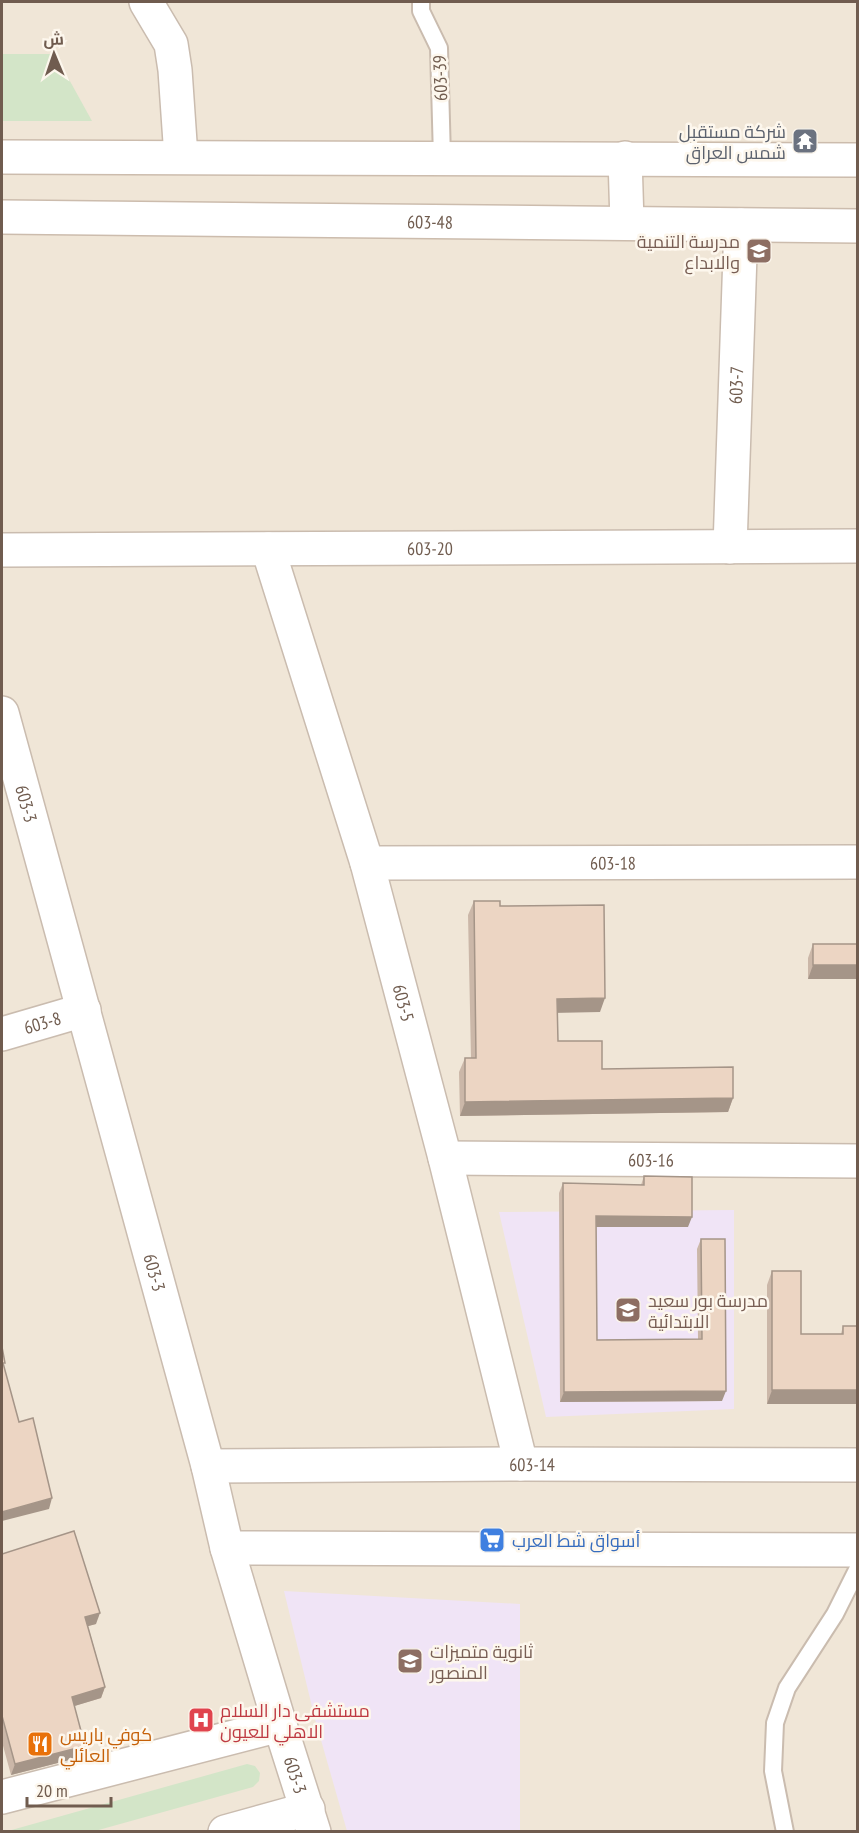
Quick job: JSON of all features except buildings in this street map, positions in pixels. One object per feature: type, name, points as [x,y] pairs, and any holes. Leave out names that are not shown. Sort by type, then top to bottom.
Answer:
[{"type":"street","points":[[146,2],[171,44],[181,157]]},
{"type":"street","points":[[2,157],[858,160]]},
{"type":"street","points":[[626,159],[627,224]]},
{"type":"street","name":"603-48","points":[[2,217],[858,226]]},
{"type":"street","name":"603-7","points":[[730,547],[741,225]]},
{"type":"street","name":"603-20","points":[[2,550],[858,546]]},
{"type":"street","name":"603-5","points":[[268,549],[367,863],[445,1158],[521,1464]]},
{"type":"street","name":"603-3","points":[[2,713],[208,1466],[227,1548],[311,1820]]},
{"type":"street","name":"603-18","points":[[367,863],[858,862]]},
{"type":"street","name":"603-8","points":[[2,1034],[84,1010]]},
{"type":"street","name":"603-16","points":[[445,1158],[858,1161]]},
{"type":"street","name":"603-14","points":[[208,1466],[858,1465]]},
{"type":"street","points":[[227,1548],[858,1550]]},
{"type":"street","points":[[2,1797],[280,1725]]},
{"type":"street","points":[[225,1832],[311,1820]]},
{"type":"lane","name":"603-39","points":[[421,2],[421,11],[439,48],[442,158]]},
{"type":"lane","points":[[785,1832],[772,1771],[775,1723],[786,1688],[835,1614],[858,1568]]},
{"type":"shaded area","points":[[2,2],[857,2],[857,1831],[2,1831]]},
{"type":"shaded area","name":"مدرسة بور سعيد الابتدائية","points":[[734,1210],[734,1409],[546,1417],[499,1212]]},
{"type":"shaded area","name":"ثانوية متميزات المنصور","points":[[284,1591],[520,1604],[520,1831],[347,1831],[315,1719]]},
{"type":"green space","points":[[2,54],[55,54],[92,121],[2,121]]},
{"type":"green space","points":[[247,1764],[255,1766],[260,1773],[259,1781],[253,1787],[95,1831],[8,1831]]},
{"type":"place","name":"شركة مستقبل شمس العراق","points":[[805,141]]},
{"type":"place","name":"مدرسة التنمية والابداع","points":[[759,251]]},
{"type":"place","name":"مدرسة بور سعيد الابتدائية","points":[[628,1310]]},
{"type":"place","name":"أسواق شط العرب","points":[[492,1540]]},
{"type":"place","name":"ثانوية متميزات المنصور","points":[[410,1661]]},
{"type":"place","name":"مستشفى دار السلام الاهلي للعيون","points":[[201,1720]]},
{"type":"place","name":"كوفي باريس العائلي","points":[[40,1744]]}]
